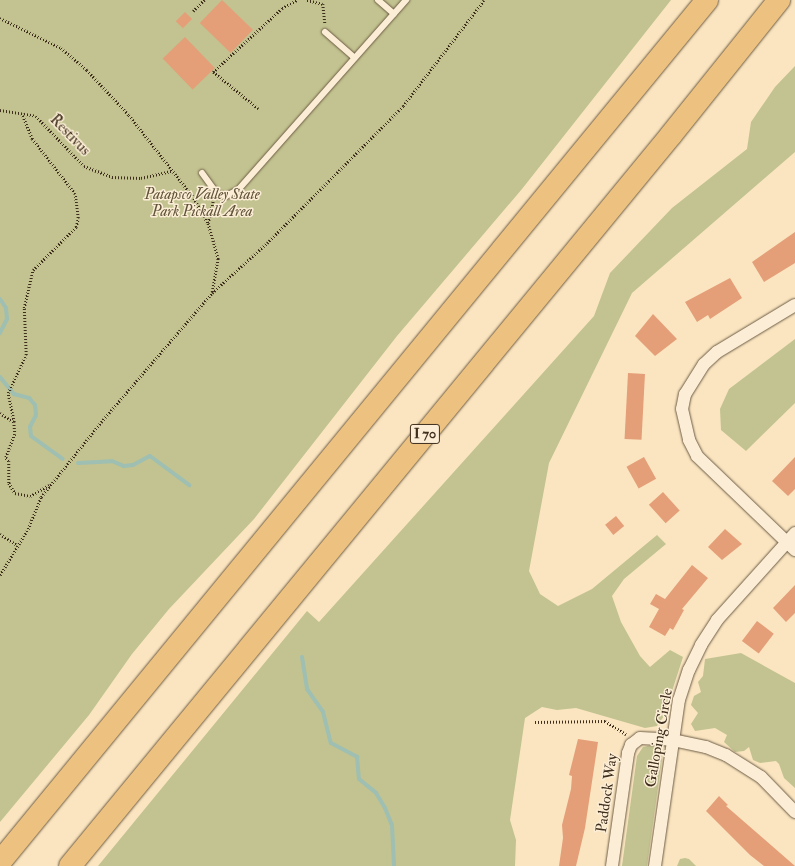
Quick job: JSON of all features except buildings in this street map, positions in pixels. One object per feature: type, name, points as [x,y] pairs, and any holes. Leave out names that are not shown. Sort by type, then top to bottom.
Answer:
[{"type":"highway","points":[[0,862],[707,0]]},
{"type":"highway","name":"I 70","points":[[70,866],[671,135],[779,0]]},
{"type":"street","points":[[791,546],[697,456],[688,440],[682,409],[685,394],[704,364],[717,352],[795,305]]},
{"type":"street","name":"Galloping Circle","points":[[655,866],[680,700],[701,645],[737,595],[791,546],[795,532]]},
{"type":"street","name":"Paddock Way","points":[[612,866],[628,752],[634,740],[640,738],[673,740],[706,747],[744,765],[779,793],[795,812]]},
{"type":"lane","points":[[378,0],[394,14]]},
{"type":"lane","points":[[202,173],[215,192],[226,196],[238,190],[406,0]]},
{"type":"lane","points":[[325,32],[354,57]]},
{"type":"path","points":[[194,10],[204,0]]},
{"type":"path","points":[[258,109],[213,72],[282,8],[297,0]]},
{"type":"path","points":[[307,0],[323,4],[325,32]]},
{"type":"path","points":[[0,575],[17,545],[28,530],[41,497],[51,483],[212,293],[268,243],[403,106],[484,0]]},
{"type":"path","points":[[0,18],[61,48],[87,70],[129,115],[171,171],[194,198],[208,223],[218,259],[212,293]]},
{"type":"path","name":"Restivus","points":[[0,110],[36,116],[84,166],[119,177],[140,178],[171,171]]},
{"type":"path","points":[[22,114],[32,139],[75,194],[78,218],[76,227],[34,270],[24,308],[26,355],[8,393],[15,434],[6,458],[9,462],[9,483],[15,493],[30,496],[51,483]]},
{"type":"path","points":[[208,223],[215,192]]},
{"type":"path","points":[[0,413],[14,422]]},
{"type":"path","points":[[0,534],[17,545]]},
{"type":"path","points":[[535,722],[605,721],[634,740]]},
{"type":"green space","name":"Patapsco Valley State Park Pickall Area","points":[[0,0],[671,0],[522,189],[397,336],[254,519],[169,609],[132,654],[89,715],[0,822]]},
{"type":"green space","points":[[795,66],[795,152],[632,293],[549,463],[529,571],[540,594],[558,606],[592,589],[657,535],[666,544],[624,579],[612,596],[621,622],[640,656],[650,667],[670,650],[683,657],[664,716],[657,726],[645,728],[576,708],[557,710],[542,707],[525,718],[510,820],[516,840],[515,866],[98,866],[307,611],[319,622],[594,316],[610,273],[672,208],[747,149],[751,122],[775,87]]},
{"type":"green space","points":[[795,339],[795,403],[746,451],[721,430],[720,409],[729,389]]},
{"type":"green space","points":[[741,653],[795,683],[795,788],[784,778],[779,764],[776,761],[760,763],[753,760],[749,747],[744,751],[735,752],[724,742],[727,735],[715,728],[695,731],[691,724],[698,713],[691,705],[694,696],[701,692],[698,682],[703,676],[705,659]]},
{"type":"green space","points":[[653,745],[661,753],[662,759],[647,866],[622,866],[637,756],[643,747]]},
{"type":"green space","points":[[680,859],[689,859],[696,866],[677,866]]},
{"type":"waterway","points":[[0,299],[6,308],[7,319],[0,333]]},
{"type":"waterway","points":[[0,377],[14,394],[29,398],[35,405],[36,415],[30,427],[31,436],[63,459]]},
{"type":"waterway","points":[[78,463],[112,461],[124,466],[133,465],[150,456],[189,485]]},
{"type":"waterway","points":[[302,657],[307,689],[323,712],[331,743],[357,757],[359,779],[376,793],[385,808],[392,825],[394,866]]}]
